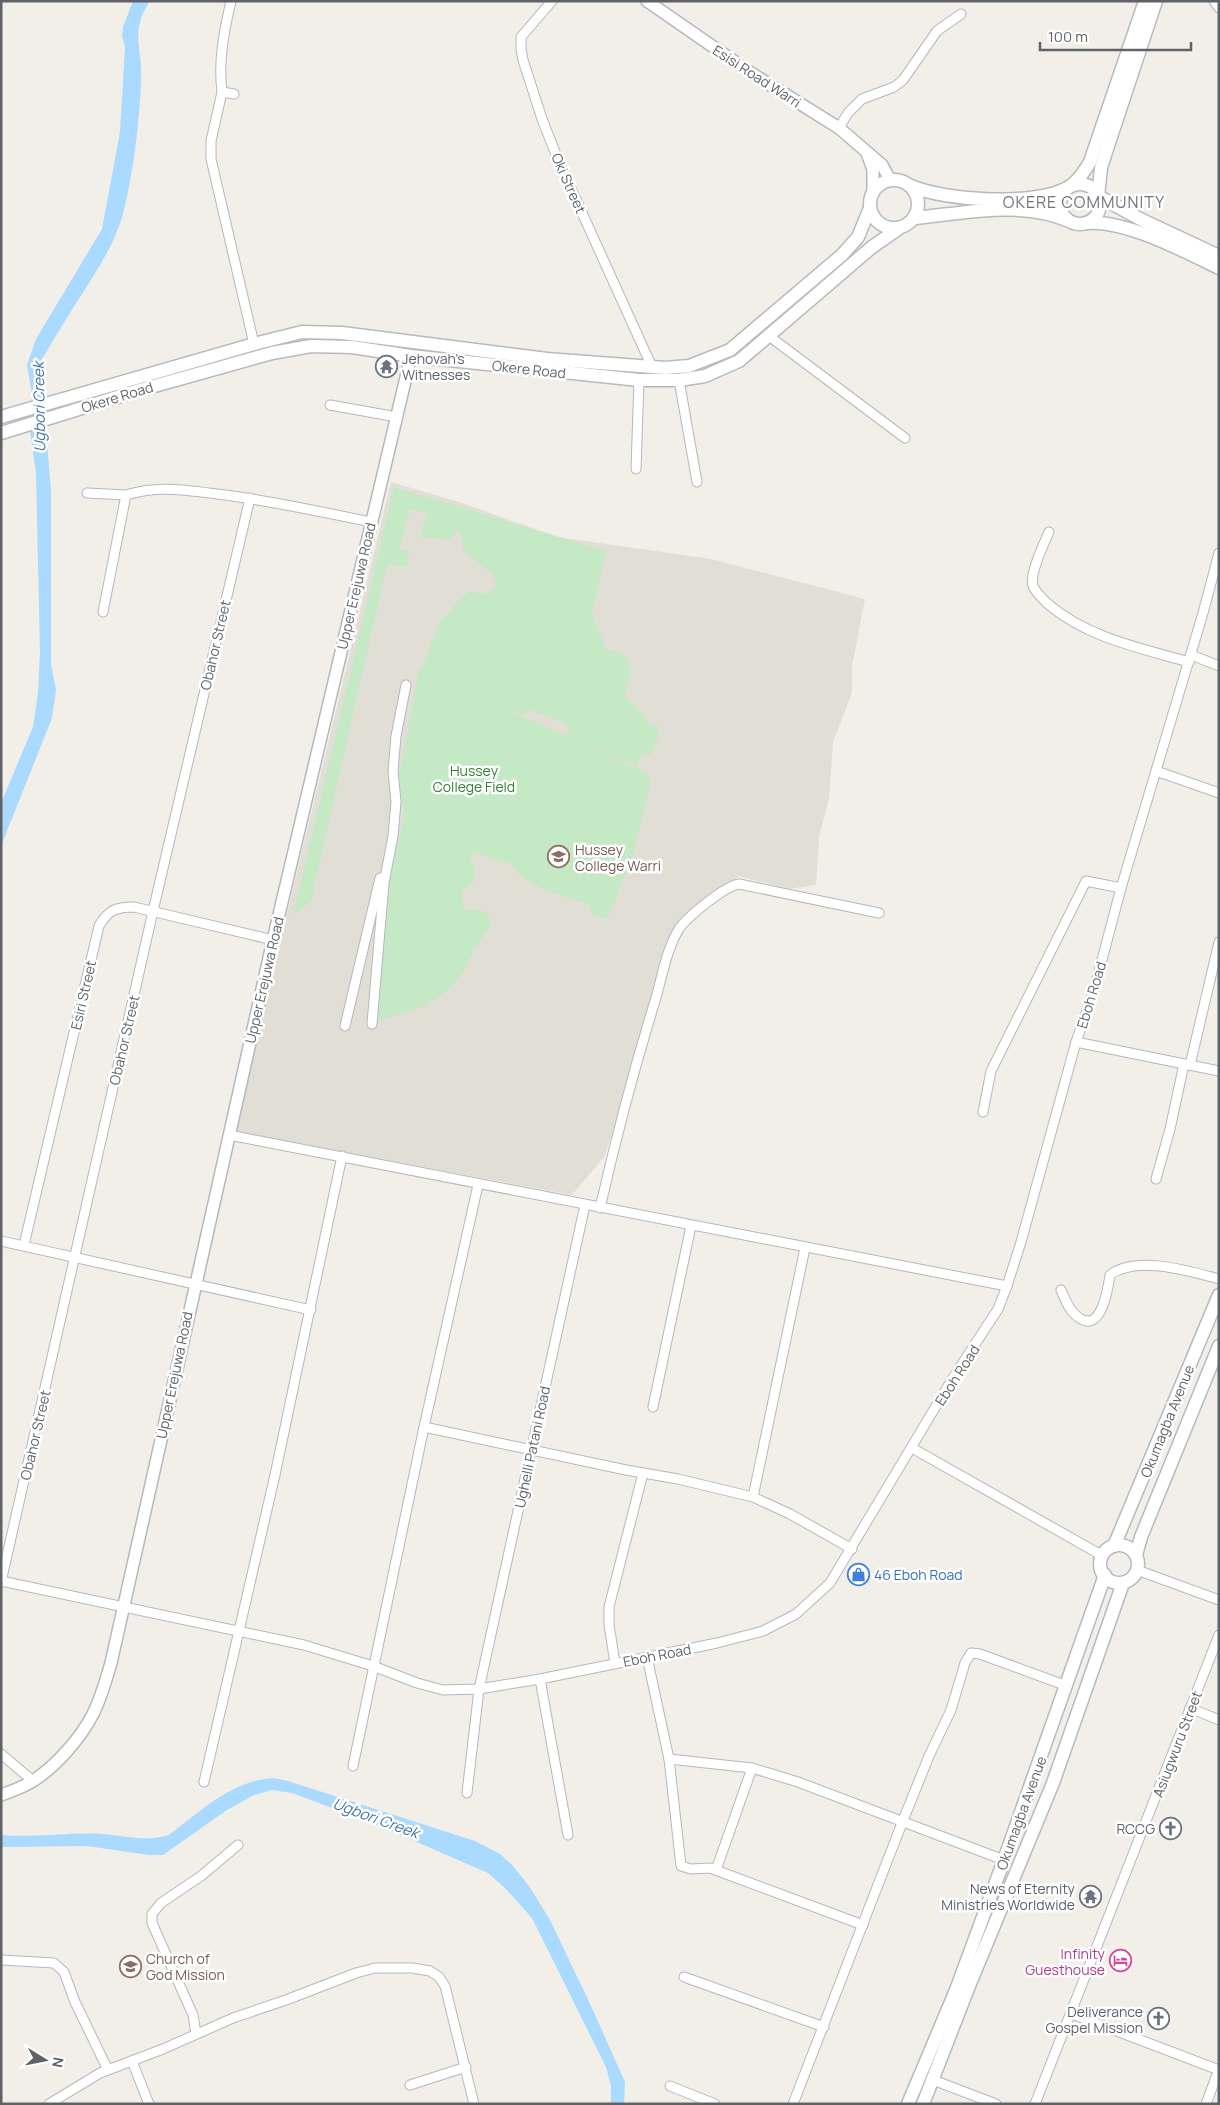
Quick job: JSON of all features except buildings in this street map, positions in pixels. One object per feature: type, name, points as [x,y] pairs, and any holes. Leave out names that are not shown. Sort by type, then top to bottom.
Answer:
[{"type":"main road","points":[[1069,220],[1061,210],[1060,204],[1064,192],[1083,174],[1090,162],[1145,1]]},
{"type":"main road","points":[[1098,196],[1105,155],[1156,1]]},
{"type":"main road","points":[[911,186],[919,201],[915,218],[905,227],[883,226],[872,215],[870,208],[873,192],[880,184],[890,180],[905,182],[924,192],[964,199],[1040,196],[1053,194],[1074,185],[1086,185],[1095,191],[1100,203],[1096,216],[1086,223]]},
{"type":"main road","points":[[1098,196],[1142,220],[1219,256]]},
{"type":"main road","name":"Okere Road","points":[[1,417],[302,332],[328,332],[546,359],[652,367],[689,366],[730,350],[748,337],[851,247],[858,237],[870,208]]},
{"type":"main road","points":[[915,218],[1017,209],[1058,216],[1074,223],[1099,222],[1132,230],[1219,268]]},
{"type":"main road","name":"Okere Road","points":[[1,433],[140,390],[291,349],[331,345],[411,356],[639,380],[679,380],[705,376],[739,361],[872,247],[898,228]]},
{"type":"main road","name":"Okumagba Avenue","points":[[1114,1546],[1219,1295]]},
{"type":"main road","name":"Okumagba Avenue","points":[[1136,1555],[1140,1537],[1219,1346]]},
{"type":"main road","points":[[1114,1546],[1126,1547],[1136,1555],[1137,1570],[1132,1578],[1122,1582],[1113,1582],[1105,1576],[1101,1566],[1103,1556],[1114,1546]]},
{"type":"main road","name":"Okumagba Avenue","points":[[908,2104],[956,1990],[1105,1576]]},
{"type":"main road","name":"Okumagba Avenue","points":[[923,2104],[969,1986],[1053,1783],[1122,1582]]},
{"type":"street","points":[[231,1],[223,34],[219,69],[222,92],[211,141],[211,159],[254,344]]},
{"type":"street","name":"Oki Street","points":[[552,1],[521,37],[523,60],[542,119],[559,162],[652,367]]},
{"type":"street","name":"Esisi Road Warri","points":[[647,1],[743,68],[839,128],[882,164],[890,180]]},
{"type":"street","points":[[1214,1],[1219,8]]},
{"type":"street","points":[[839,128],[852,107],[862,99],[894,87],[903,80],[937,31],[961,14]]},
{"type":"street","points":[[222,92],[234,94]]},
{"type":"street","points":[[866,151],[873,170],[873,192]]},
{"type":"street","points":[[769,336],[906,438]]},
{"type":"street","name":"Upper Erejuwa Road","points":[[1,1795],[33,1781],[55,1763],[75,1741],[92,1716],[103,1690],[111,1663],[194,1284],[411,356]]},
{"type":"street","points":[[636,469],[639,380]]},
{"type":"street","points":[[679,380],[697,482]]},
{"type":"street","points":[[330,405],[396,416]]},
{"type":"street","points":[[87,492],[126,495],[139,491],[176,489],[250,498],[371,522]]},
{"type":"street","points":[[104,612],[126,495]]},
{"type":"street","name":"Obahor Street","points":[[1,1581],[76,1258],[153,911],[250,498]]},
{"type":"street","points":[[1049,532],[1033,576],[1033,585],[1040,596],[1062,616],[1103,637],[1219,666]]},
{"type":"street","name":"Eboh Road","points":[[1,1581],[304,1645],[443,1690],[479,1689],[615,1664],[763,1631],[796,1614],[830,1583],[998,1309],[1022,1242],[1076,1042],[1094,990],[1219,553]]},
{"type":"street","points":[[372,1024],[384,884],[393,836],[396,802],[392,771],[396,736],[406,686]]},
{"type":"street","points":[[1156,771],[1219,793]]},
{"type":"street","points":[[345,1026],[394,819]]},
{"type":"street","points":[[984,1112],[991,1071],[1086,881],[1122,888]]},
{"type":"street","points":[[600,1208],[612,1155],[645,1032],[670,950],[680,927],[724,890],[739,884],[879,913]]},
{"type":"street","name":"Esiri Street","points":[[24,1245],[98,926],[105,915],[112,909],[121,907],[153,911],[273,940]]},
{"type":"street","points":[[1156,1179],[1219,942]]},
{"type":"street","points":[[1076,1042],[1219,1071]]},
{"type":"street","points":[[229,1135],[1007,1286]]},
{"type":"street","points":[[204,1782],[311,1310],[342,1156]]},
{"type":"street","points":[[353,1766],[424,1427],[478,1184]]},
{"type":"street","name":"Ughelli Patani Road","points":[[467,1793],[479,1689],[585,1204]]},
{"type":"street","points":[[653,1407],[691,1226]]},
{"type":"street","points":[[1,1241],[311,1310]]},
{"type":"street","points":[[753,1497],[805,1248]]},
{"type":"street","points":[[1061,1290],[1078,1318],[1086,1321],[1094,1320],[1102,1310],[1110,1276],[1126,1266],[1166,1266],[1219,1279]]},
{"type":"street","points":[[424,1427],[531,1451],[678,1479],[753,1497],[790,1514],[852,1548]]},
{"type":"street","points":[[912,1448],[1103,1556]]},
{"type":"street","points":[[615,1664],[609,1625],[609,1607],[643,1473]]},
{"type":"street","points":[[1137,1570],[1219,1600]]},
{"type":"street","name":"Asiugwuru Street","points":[[1035,2104],[1072,2014],[1219,1635]]},
{"type":"street","points":[[794,2104],[902,1822],[950,1710],[965,1663],[971,1653],[980,1654],[1067,1686]]},
{"type":"street","points":[[647,1657],[669,1759],[681,1866],[691,1869],[710,1868],[863,1925]]},
{"type":"street","points":[[540,1679],[568,1835]]},
{"type":"street","points":[[1190,1708],[1219,1720]]},
{"type":"street","points":[[1,1754],[33,1781]]},
{"type":"street","points":[[669,1759],[752,1768],[798,1782],[1004,1860]]},
{"type":"street","points":[[716,1870],[752,1768]]},
{"type":"street","points":[[196,2034],[193,2015],[152,1923],[152,1914],[161,1902],[200,1876],[238,1845]]},
{"type":"street","points":[[1,1960],[54,1963],[64,1972],[75,2002],[108,2070]]},
{"type":"street","points":[[49,2104],[108,2070],[233,2018],[356,1973],[375,1968],[412,1968],[430,1971],[439,1977],[445,1986],[474,2104]]},
{"type":"street","points":[[684,1977],[824,2027]]},
{"type":"street","points":[[1072,2014],[1219,2070],[1206,2104]]},
{"type":"street","points":[[132,2061],[149,2104]]},
{"type":"street","points":[[410,2085],[466,2067]]},
{"type":"street","points":[[933,2080],[996,2104]]},
{"type":"street","points":[[670,2086],[715,2104]]},
{"type":"shaded area","name":"Hussey College Warri","points":[[391,482],[459,502],[557,537],[711,559],[865,599],[852,666],[852,693],[833,742],[829,799],[819,837],[816,885],[788,889],[739,876],[718,891],[677,937],[630,1084],[604,1157],[572,1195],[232,1131],[255,1030],[263,1013],[269,989]]},
{"type":"green space","name":"Hussey College Field","points":[[394,487],[606,551],[592,614],[606,649],[617,652],[629,659],[630,675],[624,695],[642,713],[650,726],[657,724],[659,734],[651,755],[643,753],[636,766],[567,736],[570,727],[565,723],[527,709],[525,715],[504,708],[649,774],[650,784],[638,836],[622,885],[607,918],[592,915],[589,904],[556,894],[531,883],[520,875],[510,863],[494,860],[477,852],[469,857],[476,871],[473,882],[461,892],[464,909],[486,912],[492,924],[476,946],[466,967],[448,990],[437,998],[414,1010],[373,1021],[388,887],[404,818],[399,776],[419,669],[421,670],[439,623],[456,603],[470,591],[486,594],[495,588],[496,580],[493,575],[472,559],[464,550],[462,533],[456,531],[451,540],[420,537],[427,513],[410,509],[399,550],[409,551],[407,567],[387,564],[311,901],[293,915]]},
{"type":"water","name":"Ugbori Creek","points":[[133,1],[150,1],[138,31],[141,70],[139,114],[128,194],[121,222],[95,274],[42,359],[41,368],[51,492],[51,664],[56,690],[52,718],[1,846],[1,803],[33,727],[38,692],[40,652],[36,473],[30,430],[32,394],[27,365],[36,339],[102,229],[120,132],[125,47],[122,36],[123,27]]},
{"type":"water","name":"Ugbori Creek","points":[[273,1778],[288,1781],[475,1841],[500,1854],[512,1865],[529,1886],[550,1920],[592,2008],[625,2082],[624,2104],[611,2104],[611,2086],[606,2067],[532,1918],[505,1888],[488,1873],[380,1826],[292,1793],[272,1790],[254,1795],[227,1810],[163,1855],[149,1855],[87,1846],[1,1847],[1,1835],[103,1834],[152,1838],[169,1835],[205,1807],[230,1791],[258,1780]]},
{"type":"place","name":"Jehovah's Witnesses","points":[[386,366]]},
{"type":"place","name":"Hussey College Warri","points":[[559,857]]},
{"type":"place","name":"46 Eboh Road","points":[[858,1574]]},
{"type":"place","name":"RCCG","points":[[1171,1828]]},
{"type":"place","name":"News of Eternity Ministries Worldwide","points":[[1091,1896]]},
{"type":"place","name":"Infinity Guesthouse","points":[[1121,1961]]},
{"type":"place","name":"Church of God Mission","points":[[130,1966]]},
{"type":"place","name":"Deliverance Gospel Mission","points":[[1159,2019]]},
{"type":"district","name":"OKERE COMMUNITY","points":[[1084,202]]}]
